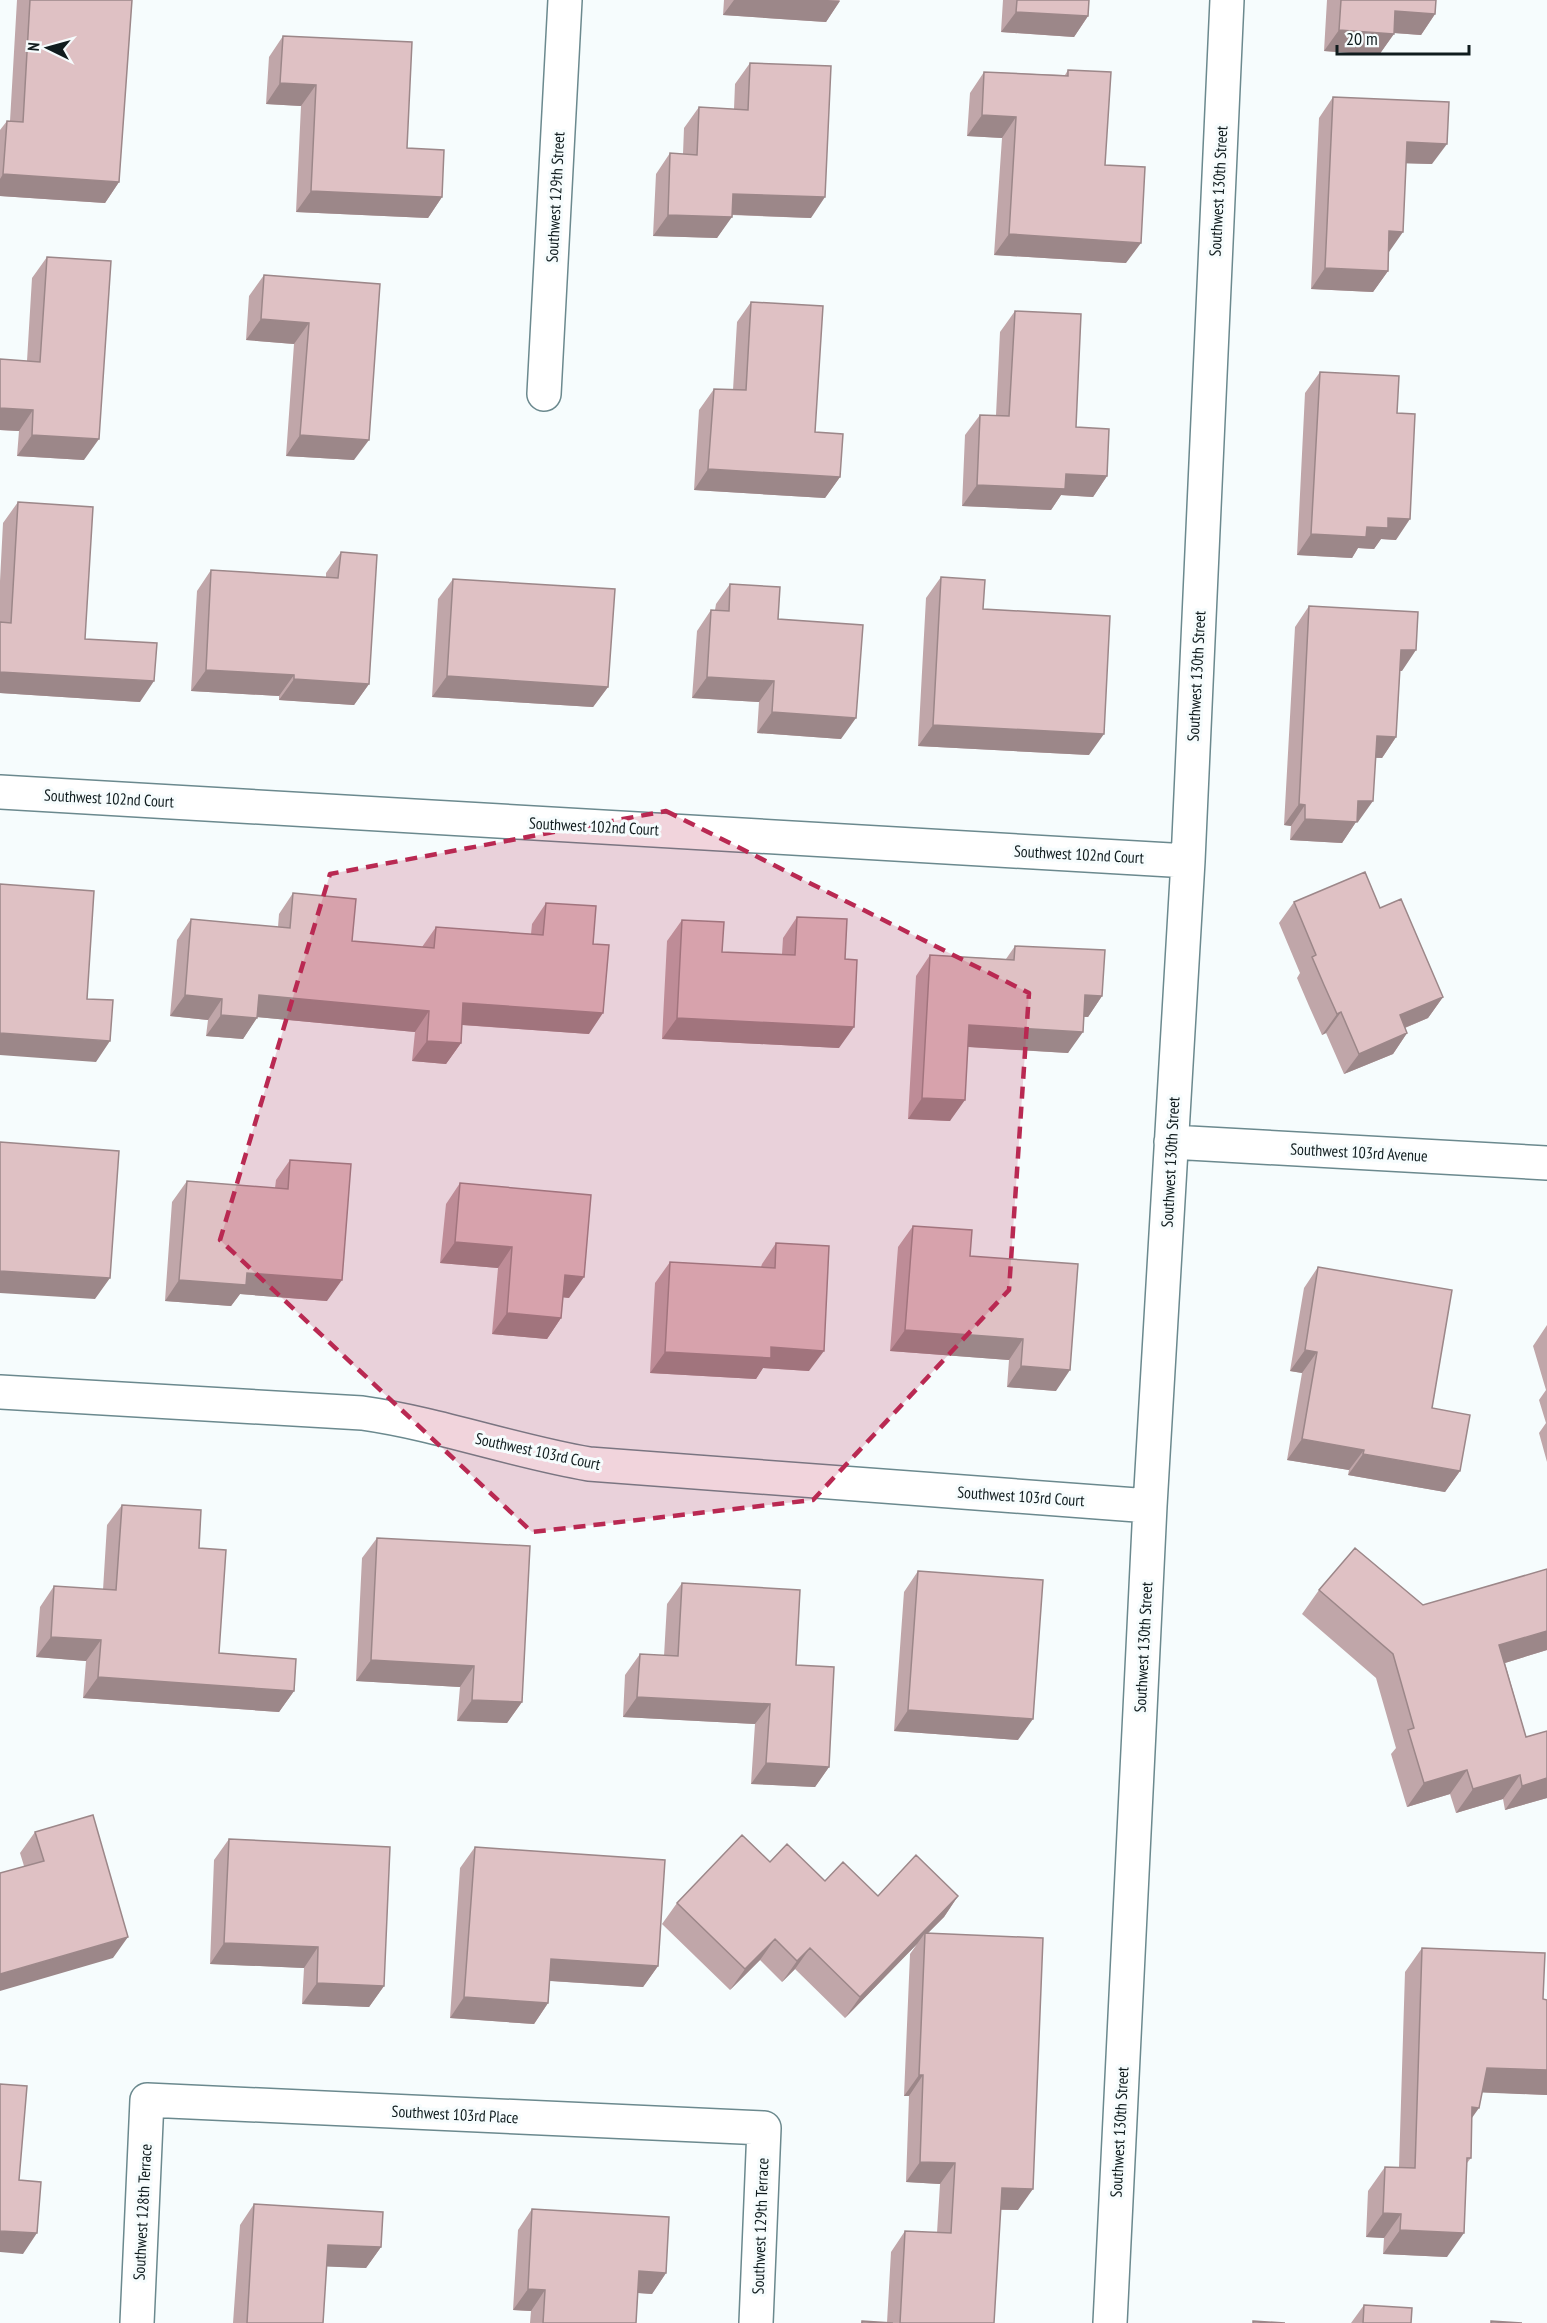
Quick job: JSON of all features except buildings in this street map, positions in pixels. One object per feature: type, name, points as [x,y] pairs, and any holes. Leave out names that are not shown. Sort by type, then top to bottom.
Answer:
[{"type":"street","name":"Southwest 129th Street","points":[[544,394],[565,0]]},
{"type":"street","name":"Southwest 130th Street","points":[[1110,2323],[1150,1506],[1188,861],[1227,0]]},
{"type":"street","name":"Southwest 102nd Court","points":[[0,792],[1188,861]]},
{"type":"street","name":"Southwest 103rd Avenue","points":[[1171,1142],[1547,1163]]},
{"type":"street","name":"Southwest 103rd Court","points":[[0,1392],[362,1413],[408,1421],[538,1454],[589,1464],[1150,1506]]},
{"type":"street","name":"Southwest 103rd Place","points":[[147,2100],[764,2128]]},
{"type":"street","name":"Southwest 128th Terrace","points":[[136,2323],[147,2100]]},
{"type":"street","name":"Southwest 129th Terrace","points":[[756,2323],[764,2128]]},
{"type":"highlighted area","points":[[666,811],[1029,993],[1009,1290],[813,1500],[532,1532],[220,1240],[330,874]]}]
